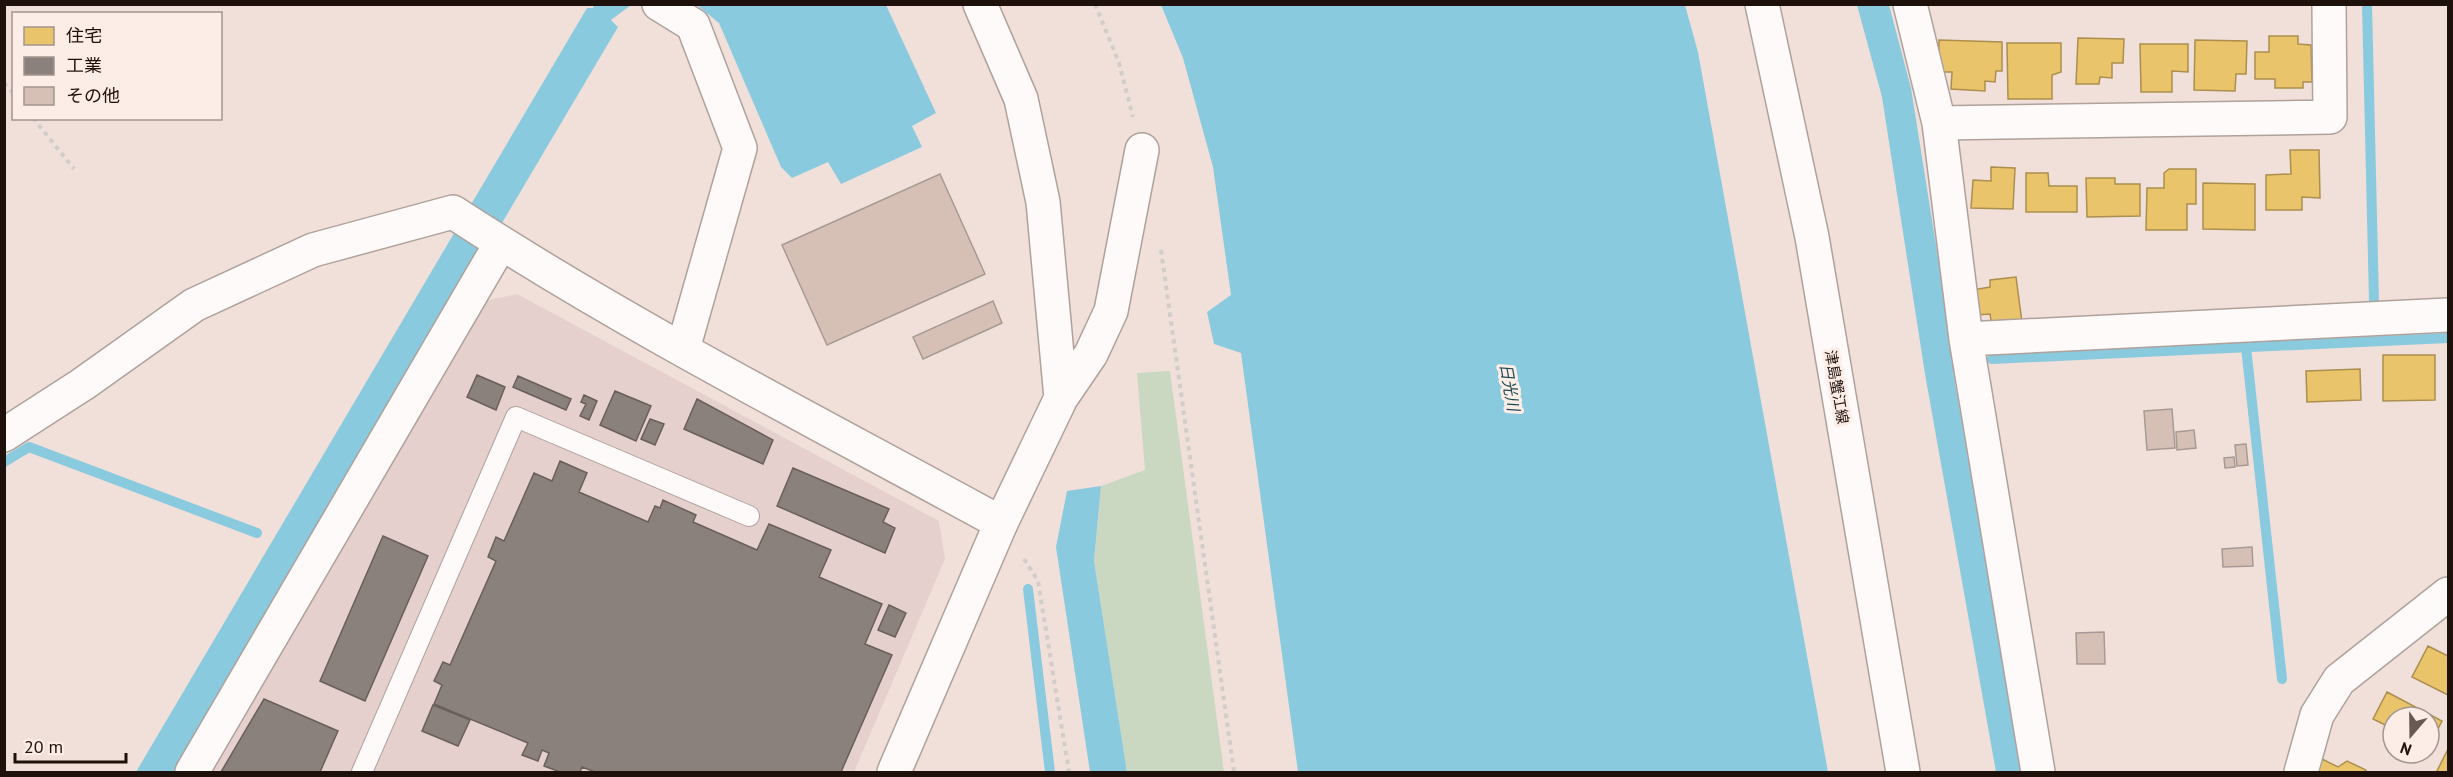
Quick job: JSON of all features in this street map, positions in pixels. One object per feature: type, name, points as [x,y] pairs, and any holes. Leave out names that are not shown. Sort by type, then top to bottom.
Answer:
[{"type":"street","points":[[659,4],[693,26],[740,148],[683,350]]},
{"type":"street","points":[[980,4],[1022,99],[1043,202],[1060,398]]},
{"type":"street","name":"津島蟹江線","points":[[1762,4],[1812,237],[1902,772]]},
{"type":"street","points":[[1910,4],[1939,123],[1966,339],[2038,772]]},
{"type":"street","points":[[1939,123],[2330,117],[2329,4]]},
{"type":"street","points":[[894,772],[1001,523],[1060,398],[1091,354],[1111,311],[1142,150]]},
{"type":"street","points":[[4,435],[83,384],[194,305],[313,250],[453,212],[497,241],[683,350],[1001,523]]},
{"type":"street","points":[[192,772],[497,241]]},
{"type":"street","points":[[1966,339],[2448,315]]},
{"type":"street","points":[[2301,772],[2318,715],[2339,680],[2445,603]]},
{"type":"lane","points":[[362,772],[516,417],[749,516]]},
{"type":"path","points":[[1095,4],[1119,63],[1142,150]]},
{"type":"path","points":[[35,120],[74,169]]},
{"type":"path","points":[[1159,240],[1234,772]]},
{"type":"path","points":[[1001,523],[1038,581],[1069,772]]},
{"type":"shaded area","points":[[517,294],[939,521],[945,559],[854,772],[206,772],[480,302]]},
{"type":"green space","points":[[1170,371],[1224,772],[1127,772],[1094,561],[1101,486],[1145,470],[1137,373]]},
{"type":"water","points":[[594,5],[631,5],[611,20],[618,27],[177,772],[136,772],[587,8],[593,8]]},
{"type":"water","points":[[697,5],[886,5],[936,113],[912,126],[922,147],[841,184],[828,162],[792,178],[781,167],[719,23]]},
{"type":"water","name":"日光川","points":[[1161,5],[1685,5],[1698,52],[1828,772],[1298,772],[1241,353],[1214,344],[1207,312],[1231,295],[1213,167],[1183,58]]},
{"type":"water","points":[[1857,5],[1889,5],[1911,88],[1956,371],[1953,371],[2022,772],[1996,772],[1925,374],[1882,97]]},
{"type":"water","points":[[1101,486],[1094,561],[1127,772],[1090,772],[1056,547],[1067,491]]},
{"type":"building: 住宅","points":[[2269,36],[2298,36],[2298,44],[2311,45],[2312,82],[2303,82],[2303,88],[2275,88],[2275,79],[2255,79],[2255,52],[2269,52]]},
{"type":"building: 住宅","points":[[2078,38],[2124,39],[2123,63],[2112,63],[2112,78],[2100,77],[2099,84],[2076,84]]},
{"type":"building: 住宅","points":[[1939,40],[2002,42],[2002,71],[1996,71],[1995,82],[1985,81],[1985,91],[1951,89],[1952,72],[1938,72]]},
{"type":"building: 住宅","points":[[2195,40],[2247,41],[2246,74],[2236,74],[2235,91],[2194,90]]},
{"type":"building: 住宅","points":[[2007,43],[2061,43],[2061,72],[2052,75],[2052,99],[2008,99]]},
{"type":"building: 住宅","points":[[2140,44],[2188,44],[2188,72],[2172,71],[2172,92],[2141,92]]},
{"type":"building: 住宅","points":[[2290,150],[2319,150],[2320,198],[2302,197],[2302,210],[2266,210],[2266,175],[2291,174]]},
{"type":"building: 住宅","points":[[1991,167],[2015,168],[2013,209],[1971,208],[1973,180],[1991,181]]},
{"type":"building: 住宅","points":[[2169,169],[2196,169],[2196,204],[2187,204],[2187,230],[2146,230],[2147,188],[2164,188],[2164,173]]},
{"type":"building: 住宅","points":[[2026,173],[2048,173],[2049,186],[2077,186],[2077,212],[2026,212]]},
{"type":"building: 住宅","points":[[2086,178],[2115,178],[2115,184],[2140,184],[2140,216],[2087,217]]},
{"type":"building: 住宅","points":[[2203,183],[2255,184],[2255,230],[2203,229]]},
{"type":"building: 住宅","points":[[2016,277],[2022,322],[1992,326],[1990,314],[1976,315],[1972,290],[1990,287],[1990,280]]},
{"type":"building: 住宅","points":[[2383,355],[2435,355],[2435,400],[2383,401]]},
{"type":"building: 住宅","points":[[2360,369],[2361,400],[2307,402],[2306,371]]},
{"type":"building: 住宅","points":[[2428,646],[2448,656],[2448,695],[2412,677]]},
{"type":"building: 住宅","points":[[2387,692],[2412,705],[2381,705],[2381,723],[2373,719]]},
{"type":"building: 住宅","points":[[2448,749],[2448,772],[2437,771]]},
{"type":"building: 住宅","points":[[2322,759],[2338,767],[2347,761],[2366,770],[2365,772],[2315,772]]},
{"type":"building: 工業","points":[[477,375],[505,387],[496,410],[467,397]]},
{"type":"building: 工業","points":[[518,376],[571,399],[566,410],[513,387]]},
{"type":"building: 工業","points":[[615,391],[651,406],[636,441],[600,425]]},
{"type":"building: 工業","points":[[584,395],[597,401],[589,420],[580,416],[586,404],[581,402]]},
{"type":"building: 工業","points":[[697,399],[773,440],[763,464],[684,429]]},
{"type":"building: 工業","points":[[650,419],[664,424],[655,445],[641,439]]},
{"type":"building: 工業","points":[[560,461],[587,473],[579,492],[648,522],[655,506],[660,508],[663,500],[696,515],[693,522],[757,550],[769,524],[831,550],[819,577],[882,604],[865,644],[892,655],[841,772],[595,772],[582,767],[580,772],[560,772],[544,766],[549,753],[542,750],[538,761],[522,755],[528,743],[434,704],[442,685],[434,681],[443,662],[450,665],[496,561],[488,557],[496,537],[504,541],[534,473],[552,481]]},
{"type":"building: 工業","points":[[793,468],[889,509],[883,522],[895,528],[885,553],[777,506]]},
{"type":"building: 工業","points":[[383,536],[428,556],[365,701],[320,681]]},
{"type":"building: 工業","points":[[889,605],[906,613],[895,637],[878,630]]},
{"type":"building: 工業","points":[[264,699],[338,731],[320,772],[221,772]]},
{"type":"building: 工業","points":[[433,705],[470,720],[458,746],[422,731]]},
{"type":"building: その他","points":[[940,174],[985,274],[827,345],[782,245]]},
{"type":"building: その他","points":[[993,301],[1002,323],[923,359],[913,337]]},
{"type":"building: その他","points":[[2172,409],[2175,448],[2147,450],[2144,411]]},
{"type":"building: その他","points":[[2194,430],[2196,448],[2177,450],[2176,432]]},
{"type":"building: その他","points":[[2246,444],[2248,465],[2237,466],[2235,445]]},
{"type":"building: その他","points":[[2234,457],[2235,467],[2225,468],[2224,458]]},
{"type":"building: その他","points":[[2252,547],[2253,566],[2223,567],[2222,549]]},
{"type":"building: その他","points":[[2104,632],[2105,664],[2077,664],[2076,633]]},
{"type":"waterway","points":[[2367,4],[2374,302]]},
{"type":"waterway","points":[[1992,359],[2448,338]]},
{"type":"waterway","points":[[2246,347],[2282,679]]},
{"type":"waterway","points":[[4,462],[29,447],[257,533]]},
{"type":"waterway","points":[[1028,589],[1050,772]]}]
